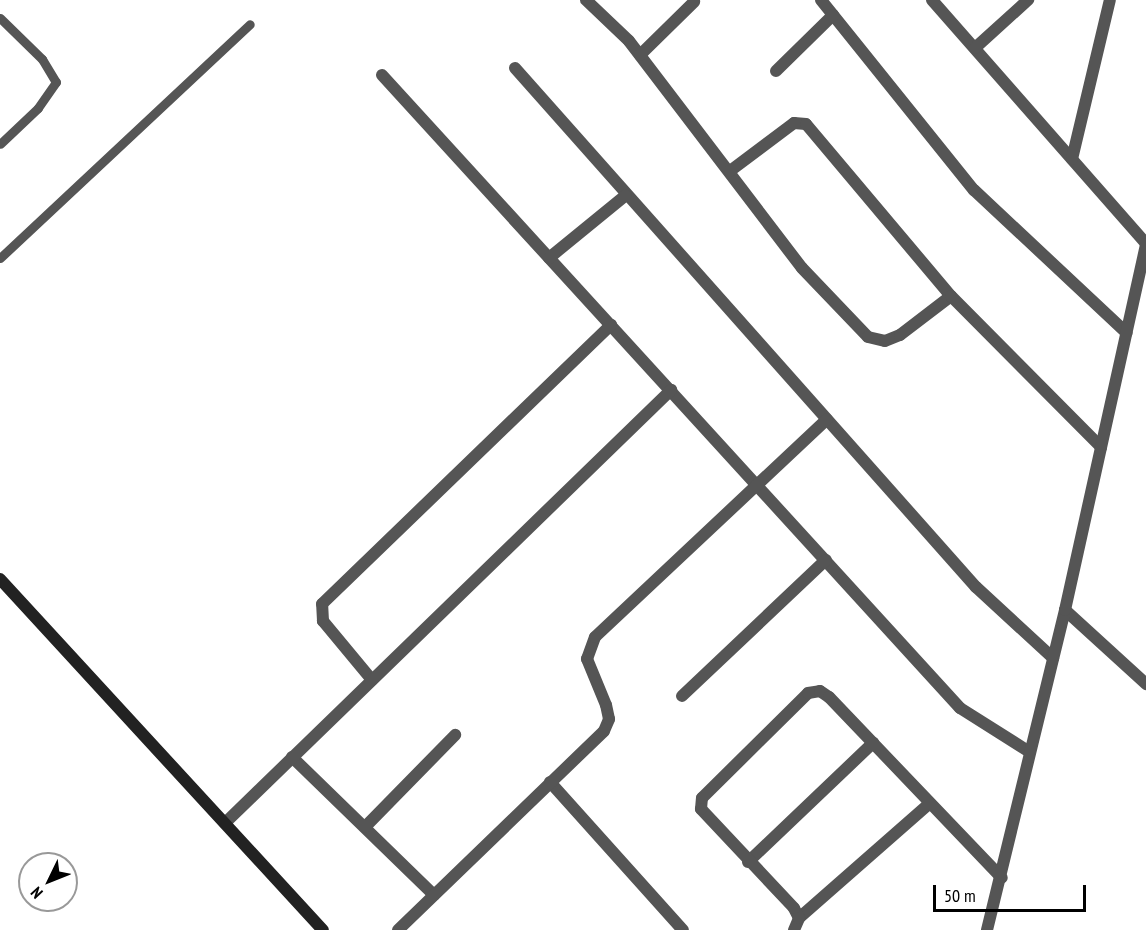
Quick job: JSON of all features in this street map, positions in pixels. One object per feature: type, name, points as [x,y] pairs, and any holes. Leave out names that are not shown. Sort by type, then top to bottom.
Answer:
[{"type":"main road","points":[[0,579],[323,930]]},
{"type":"street","points":[[821,0],[974,190],[1127,333]]},
{"type":"street","points":[[932,0],[1146,244],[1065,610],[1028,751],[1002,878],[987,930]]},
{"type":"street","points":[[975,48],[1028,0]]},
{"type":"street","points":[[1072,159],[1110,0]]},
{"type":"street","points":[[588,1],[640,55],[802,268],[868,337],[885,341],[900,336],[951,296]]},
{"type":"street","points":[[640,55],[694,2]]},
{"type":"street","points":[[776,71],[833,15]]},
{"type":"street","points":[[515,68],[976,587],[1053,658]]},
{"type":"street","points":[[382,75],[960,708],[1028,751]]},
{"type":"street","points":[[730,171],[794,123],[806,124],[951,296],[1101,447]]},
{"type":"street","points":[[549,258],[627,195]]},
{"type":"street","points":[[372,680],[322,621],[322,604],[611,325]]},
{"type":"street","points":[[225,823],[671,390]]},
{"type":"street","points":[[398,930],[550,782],[609,719],[587,659],[595,637],[826,419]]},
{"type":"street","points":[[682,696],[826,561]]},
{"type":"street","points":[[1065,610],[1146,684]]},
{"type":"street","points":[[799,918],[706,818],[702,798],[808,693],[820,691],[829,697],[1002,878]]},
{"type":"street","points":[[365,828],[455,735]]},
{"type":"street","points":[[748,862],[873,743]]},
{"type":"street","points":[[292,757],[434,895]]},
{"type":"street","points":[[550,782],[683,930]]},
{"type":"street","points":[[794,930],[799,918],[930,803]]},
{"type":"lane","points":[[0,18],[42,59],[56,82],[38,108],[0,144]]},
{"type":"lane","points":[[0,258],[250,24]]}]
